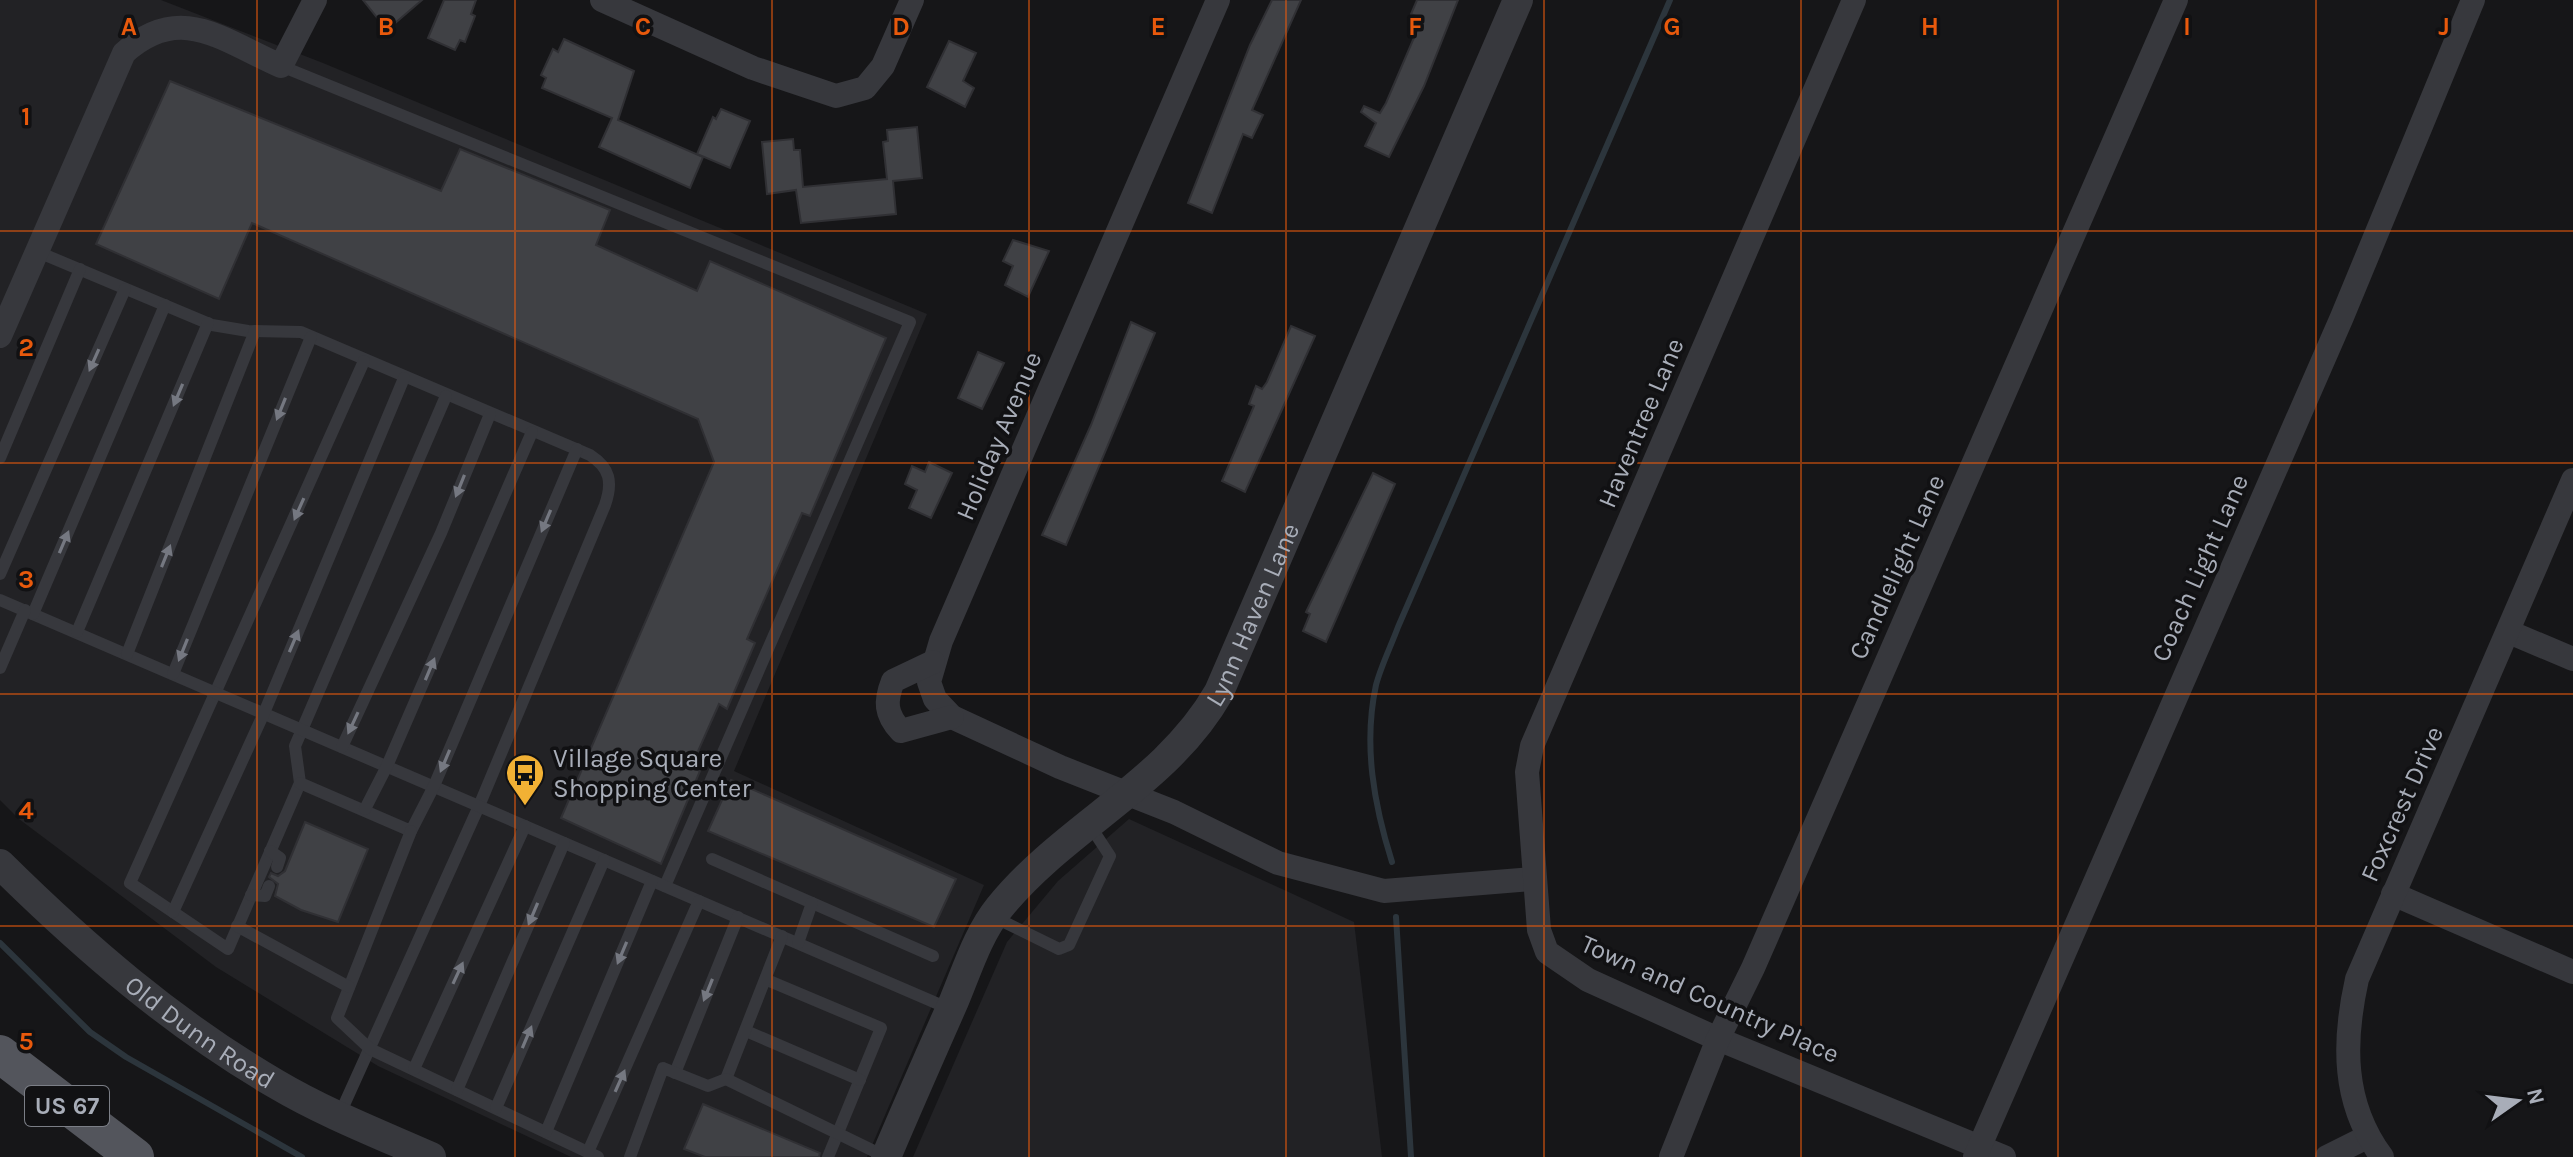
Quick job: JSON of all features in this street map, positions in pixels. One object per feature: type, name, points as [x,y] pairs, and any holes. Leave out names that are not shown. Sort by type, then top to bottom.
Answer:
[{"type":"main road","name":"US 67","points":[[0,1054],[135,1157]]},
{"type":"street","points":[[0,336],[124,53],[142,37],[164,27],[185,25],[281,66],[315,0]]},
{"type":"street","points":[[609,1],[753,68],[836,96],[865,88],[883,66],[912,0]]},
{"type":"street","name":"Holiday Avenue","points":[[952,717],[935,699],[929,682],[933,662],[1218,0]]},
{"type":"street","name":"Lynn Haven Lane","points":[[886,1157],[994,917],[1032,875],[1174,754],[1201,724],[1219,692],[1518,0]]},
{"type":"street","name":"Haventree Lane","points":[[1533,879],[1527,772],[1532,746],[1854,0]]},
{"type":"street","name":"Candlelight Lane","points":[[1671,1157],[1718,1039],[1765,939],[2176,0]]},
{"type":"street","name":"Coach Light Lane","points":[[1978,1151],[2342,317],[2473,0]]},
{"type":"street","name":"Foxcrest Drive","points":[[2382,1157],[2367,1137],[2347,1071],[2347,1025],[2357,979],[2573,480]]},
{"type":"street","points":[[2509,632],[2573,659]]},
{"type":"street","points":[[933,662],[893,681],[886,699],[890,720],[901,731],[952,717],[1278,863],[1342,883],[1384,891],[1533,879]]},
{"type":"street","name":"Old Dunn Road","points":[[0,864],[87,946],[180,1022],[279,1086],[431,1157]]},
{"type":"street","name":"Town and Country Place","points":[[1533,879],[1539,930],[1547,952],[1588,980],[1978,1151],[2004,1157]]},
{"type":"street","points":[[2393,894],[2573,972]]},
{"type":"street","points":[[2327,1157],[2367,1137]]},
{"type":"lane","points":[[281,66],[910,322],[546,1132]]},
{"type":"lane","points":[[38,252],[208,323],[255,331],[293,331],[311,337],[577,449],[604,465],[611,487],[479,806],[339,1116]]},
{"type":"lane","points":[[0,458],[80,269]]},
{"type":"lane","points":[[0,574],[125,289]]},
{"type":"lane","points":[[0,668],[29,612],[165,305]]},
{"type":"lane","points":[[77,632],[208,323]]},
{"type":"lane","points":[[127,654],[255,331]]},
{"type":"lane","points":[[173,674],[311,337]]},
{"type":"lane","points":[[364,361],[130,883],[228,949],[300,783],[295,746],[446,396]]},
{"type":"lane","points":[[173,912],[264,713],[404,378]]},
{"type":"lane","points":[[342,747],[441,533],[490,414]]},
{"type":"lane","points":[[365,809],[387,766],[532,432]]},
{"type":"lane","points":[[577,449],[434,786],[411,831],[337,1018],[370,1049],[593,1155],[699,901]]},
{"type":"lane","points":[[0,600],[950,1009]]},
{"type":"lane","points":[[300,783],[411,831]]},
{"type":"lane","points":[[994,917],[1059,949],[1069,945],[1110,856],[1089,824]]},
{"type":"lane","points":[[414,1069],[525,826]]},
{"type":"lane","points":[[457,1090],[564,843]]},
{"type":"lane","points":[[270,851],[280,858],[277,867]]},
{"type":"lane","points":[[712,859],[933,956]]},
{"type":"lane","points":[[496,1108],[604,860]]},
{"type":"lane","points":[[251,895],[265,896],[269,886]]},
{"type":"lane","points":[[798,943],[812,903]]},
{"type":"lane","points":[[675,1073],[738,917]]},
{"type":"lane","points":[[237,926],[349,987]]},
{"type":"lane","points":[[630,1157],[663,1068],[708,1086],[726,1079],[782,936]]},
{"type":"lane","points":[[767,980],[881,1028],[828,1157]]},
{"type":"lane","points":[[746,1031],[860,1080]]},
{"type":"lane","points":[[726,1079],[886,1157]]},
{"type":"shaded area","points":[[0,0],[161,0],[323,63],[927,314],[734,771],[984,885],[867,1157],[571,1157],[378,1066],[216,967],[19,819],[0,800]]},
{"type":"shaded area","points":[[1129,819],[1354,922],[1382,1157],[913,1157],[1007,942],[1058,881]]},
{"type":"building","points":[[363,0],[422,0],[387,30]]},
{"type":"building","points":[[444,0],[476,0],[471,14],[475,16],[465,42],[460,40],[455,50],[428,38]]},
{"type":"building","points":[[1272,0],[1301,0],[1252,110],[1263,115],[1252,138],[1243,134],[1212,213],[1188,203],[1250,45]]},
{"type":"building","points":[[1417,0],[1458,0],[1424,86],[1389,157],[1365,146],[1376,123],[1361,112],[1364,106],[1380,113],[1386,103],[1422,19],[1411,14]]},
{"type":"building","points":[[564,39],[634,71],[618,120],[703,157],[690,188],[599,147],[612,118],[542,88],[546,78],[541,75],[553,49],[558,52]]},
{"type":"building","points":[[949,41],[976,53],[963,81],[974,88],[965,107],[927,87]]},
{"type":"building","points":[[170,81],[441,191],[460,149],[610,210],[596,245],[697,291],[710,261],[886,338],[810,516],[802,513],[747,639],[755,643],[727,709],[719,704],[691,767],[700,771],[661,864],[561,818],[714,462],[698,419],[252,223],[219,299],[96,244]]},
{"type":"building","points":[[721,109],[750,121],[730,168],[697,154],[713,117],[716,119]]},
{"type":"building","points":[[917,127],[922,178],[893,181],[896,214],[801,223],[796,190],[767,194],[762,142],[793,139],[794,150],[800,150],[803,187],[887,179],[883,142],[888,141],[887,130]]},
{"type":"building","points":[[1013,240],[1049,251],[1028,297],[1005,285],[1013,266],[1003,261]]},
{"type":"building","points":[[1131,322],[1155,333],[1066,545],[1042,535],[1091,425]]},
{"type":"building","points":[[1291,326],[1315,336],[1245,492],[1222,481],[1254,406],[1249,404],[1256,386],[1262,389],[1267,382]]},
{"type":"building","points":[[978,352],[1004,363],[982,409],[958,398]]},
{"type":"building","points":[[929,462],[952,473],[931,518],[909,508],[917,490],[905,484],[912,466],[925,472]]},
{"type":"building","points":[[1373,473],[1395,484],[1326,642],[1303,631],[1310,614],[1306,612]]},
{"type":"building","points":[[731,780],[956,879],[934,927],[708,831]]},
{"type":"building","points":[[305,822],[368,849],[338,922],[301,910],[275,896],[278,884],[269,877],[271,873],[278,876],[285,871]]},
{"type":"building","points":[[703,1104],[820,1153],[819,1157],[705,1157],[684,1149]]},
{"type":"waterway","points":[[1392,862],[1372,775],[1370,730],[1378,678],[1670,0]]},
{"type":"waterway","points":[[1396,917],[1411,1157]]},
{"type":"waterway","points":[[0,943],[90,1032],[126,1057],[302,1157]]},
{"type":"place","name":"Village Square Shopping Center","points":[[525,807]]}]
